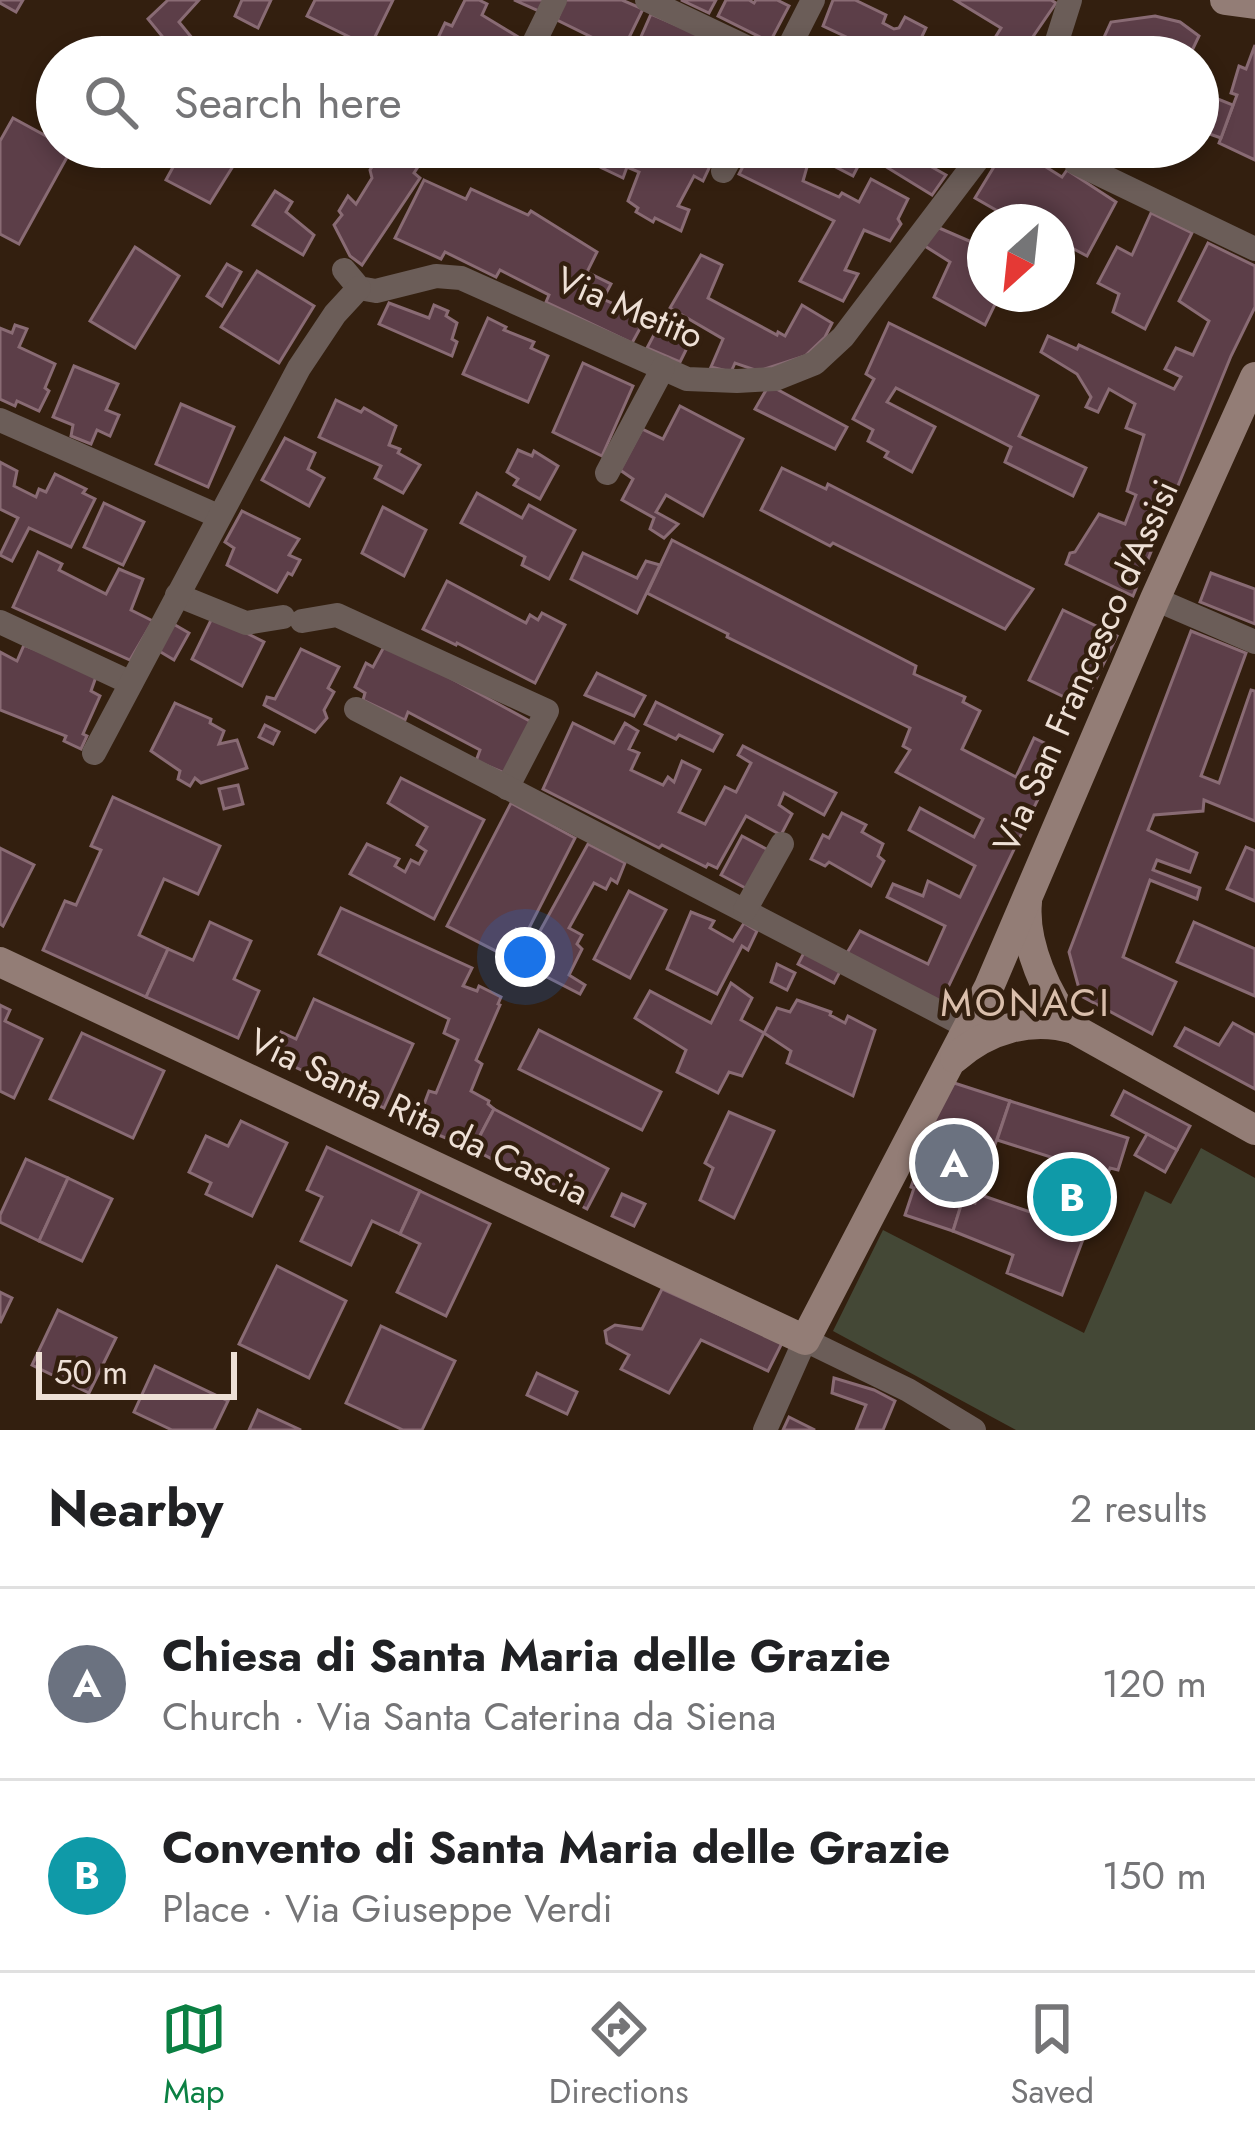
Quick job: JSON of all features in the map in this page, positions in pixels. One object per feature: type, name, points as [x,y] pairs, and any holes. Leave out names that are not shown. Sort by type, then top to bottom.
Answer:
[{"type":"street","points":[[537,36],[555,0]]},
{"type":"street","points":[[647,0],[723,36]]},
{"type":"street","points":[[795,36],[813,0]]},
{"type":"street","points":[[1059,36],[1070,0]]},
{"type":"street","points":[[1225,0],[1255,4]]},
{"type":"street","name":"Via Metito","points":[[94,753],[218,517],[352,279],[376,291],[436,275],[461,278],[687,379],[775,379],[815,363],[843,337],[971,168]]},
{"type":"street","points":[[1084,168],[1255,249]]},
{"type":"street","points":[[607,473],[663,368]]},
{"type":"street","name":"Via San Francesco d'Assisi","points":[[806,1340],[988,987],[1255,376]]},
{"type":"street","points":[[0,420],[218,517]]},
{"type":"street","points":[[177,595],[246,623],[337,616],[547,711],[507,788]]},
{"type":"street","points":[[1155,599],[1255,642]]},
{"type":"street","points":[[0,622],[131,683]]},
{"type":"street","points":[[356,710],[968,1027]]},
{"type":"street","points":[[745,910],[782,844]]},
{"type":"street","points":[[1028,896],[1030,938],[1056,1018]]},
{"type":"street","name":"Via Santa Rita da Cascia","points":[[0,962],[806,1340]]},
{"type":"street","points":[[988,987],[1003,1007],[1028,1020],[1056,1018],[1255,1130]]},
{"type":"street","points":[[948,1064],[982,1039],[1056,1018]]},
{"type":"street","points":[[765,1430],[806,1340],[908,1390],[974,1430]]},
{"type":"green space","points":[[1201,1148],[1255,1178],[1255,1430],[1016,1430],[833,1331],[883,1230],[1084,1333],[1145,1191],[1171,1204]]},
{"type":"building","points":[[0,0],[23,0],[16,12]]},
{"type":"building","points":[[168,0],[199,0],[179,22],[190,36],[162,36],[148,19]]},
{"type":"building","points":[[242,0],[271,0],[258,28],[235,16]]},
{"type":"building","points":[[315,0],[393,0],[375,36],[348,36],[307,16]]},
{"type":"building","points":[[465,0],[479,0],[487,4],[482,15],[517,36],[439,36],[445,23],[452,26]]},
{"type":"building","points":[[514,0],[546,0],[539,11]]},
{"type":"building","points":[[565,0],[622,0],[643,9],[630,36],[590,36],[557,20]]},
{"type":"building","points":[[681,0],[716,0],[709,13]]},
{"type":"building","points":[[726,0],[777,0],[789,6],[773,36],[758,36],[718,16]]},
{"type":"building","points":[[833,0],[855,0],[886,15],[883,23],[894,29],[905,17],[926,28],[922,36],[844,36],[823,26]]},
{"type":"building","points":[[955,0],[1056,3],[1033,36],[996,36],[1001,28]]},
{"type":"building","points":[[651,14],[702,36],[641,36]]},
{"type":"building","points":[[1155,16],[1180,22],[1199,36],[1105,36],[1111,22]]},
{"type":"building","points":[[1255,45],[1255,160],[1219,143],[1237,95],[1231,93],[1239,66],[1246,69]]},
{"type":"building","points":[[1219,99],[1233,105],[1219,137]]},
{"type":"building","points":[[13,118],[36,131],[36,168],[61,168],[19,244],[0,234],[0,141]]},
{"type":"building","points":[[173,168],[232,168],[210,203],[166,180]]},
{"type":"building","points":[[417,168],[414,173],[420,178],[362,265],[350,256],[334,225],[348,196],[356,204],[372,178],[370,170]]},
{"type":"building","points":[[602,168],[627,168],[623,178]]},
{"type":"building","points":[[629,168],[709,168],[703,181],[694,176],[678,206],[689,210],[681,231],[655,218],[653,222],[628,201],[639,172]]},
{"type":"building","points":[[742,168],[807,168],[803,181],[839,197],[842,193],[859,202],[871,179],[908,199],[890,241],[864,230],[845,270],[858,274],[843,301],[800,281],[834,221],[739,174]]},
{"type":"building","points":[[888,168],[934,168],[946,175],[932,195]]},
{"type":"building","points":[[993,168],[1048,168],[1062,177],[1067,170],[1116,202],[1087,256],[1075,250],[1075,204],[985,204],[975,198]]},
{"type":"building","points":[[424,180],[466,199],[471,189],[528,215],[531,211],[597,252],[587,272],[611,284],[603,299],[638,315],[643,323],[632,343],[546,302],[549,295],[500,270],[496,277],[445,252],[441,259],[395,238]]},
{"type":"building","points":[[275,191],[292,202],[286,212],[314,235],[303,255],[253,225]]},
{"type":"building","points":[[1151,213],[1192,233],[1145,329],[1113,312],[1119,294],[1098,283],[1117,247],[1132,255]]},
{"type":"building","points":[[930,224],[967,240],[967,312],[991,312],[985,325],[934,297],[950,262],[917,241]]},
{"type":"building","points":[[1208,243],[1255,266],[1255,307],[1133,596],[1066,564],[1099,514],[1125,524],[1136,495],[1127,491],[1144,435],[1126,428],[1135,404],[1109,389],[1098,412],[1086,407],[1091,397],[1077,374],[1041,352],[1048,336],[1077,349],[1079,345],[1174,389],[1181,377],[1165,369],[1176,348],[1193,355],[1209,321],[1179,301]]},
{"type":"building","points":[[135,247],[179,276],[135,348],[90,321]]},
{"type":"building","points":[[701,255],[722,265],[708,298],[785,336],[802,305],[832,323],[825,337],[805,356],[758,371],[735,363],[731,372],[711,367],[723,339],[670,308]]},
{"type":"building","points":[[227,264],[241,272],[222,306],[207,296]]},
{"type":"building","points":[[257,271],[314,306],[279,363],[221,327]]},
{"type":"building","points":[[389,303],[429,318],[434,305],[448,311],[446,316],[457,323],[452,356],[379,324]]},
{"type":"building","points":[[666,312],[681,323],[676,332],[690,342],[680,362],[647,348]]},
{"type":"building","points":[[488,318],[534,342],[531,348],[548,356],[528,402],[463,374]]},
{"type":"building","points":[[889,323],[1038,396],[1019,436],[1086,468],[1073,496],[1005,462],[1011,447],[896,388],[887,402],[935,427],[912,472],[885,457],[888,452],[868,441],[873,430],[853,419],[874,379],[866,374]]},
{"type":"building","points":[[15,325],[27,329],[19,347],[55,364],[39,411],[0,399],[0,328],[12,333]]},
{"type":"building","points":[[583,363],[633,386],[602,456],[553,432]]},
{"type":"building","points":[[74,366],[118,384],[106,410],[119,415],[110,436],[97,430],[91,444],[71,436],[73,425],[53,417]]},
{"type":"building","points":[[769,385],[847,427],[835,449],[755,409]]},
{"type":"building","points":[[336,400],[361,412],[364,408],[396,426],[389,445],[420,465],[403,493],[375,478],[381,466],[319,437]]},
{"type":"building","points":[[181,404],[234,427],[208,487],[156,464]]},
{"type":"building","points":[[680,406],[743,439],[703,516],[666,495],[656,512],[678,524],[664,538],[650,529],[654,518],[622,500],[633,479],[620,470],[642,429],[663,439]]},
{"type":"building","points":[[285,438],[315,453],[308,469],[324,478],[309,506],[262,480]]},
{"type":"building","points":[[518,450],[532,456],[534,451],[558,466],[540,499],[514,485],[518,479],[507,472]]},
{"type":"building","points":[[0,462],[17,471],[14,486],[36,497],[39,489],[46,492],[55,474],[86,489],[83,493],[95,499],[71,547],[29,528],[12,561],[0,555],[18,518],[0,509]]},
{"type":"building","points":[[782,468],[826,489],[828,484],[1033,589],[1005,629],[833,543],[830,546],[761,510]]},
{"type":"building","points":[[477,493],[522,518],[529,505],[575,530],[549,579],[522,565],[525,557],[461,523]]},
{"type":"building","points":[[104,503],[144,522],[123,565],[84,547]]},
{"type":"building","points":[[383,507],[426,530],[404,576],[362,553]]},
{"type":"building","points":[[242,511],[299,539],[289,555],[300,560],[277,592],[227,565],[234,548],[225,542]]},
{"type":"building","points":[[672,540],[916,666],[914,674],[965,697],[963,702],[980,711],[962,749],[1016,777],[1034,738],[1061,751],[941,1002],[847,953],[860,931],[928,964],[945,926],[887,897],[893,884],[923,896],[928,881],[960,897],[975,866],[909,830],[920,808],[974,837],[983,819],[896,772],[910,750],[903,746],[910,728],[647,593]]},
{"type":"building","points":[[38,552],[62,564],[59,570],[106,594],[119,569],[143,579],[131,610],[153,621],[130,660],[13,607]]},
{"type":"building","points":[[583,553],[637,578],[646,561],[660,565],[637,613],[571,579]]},
{"type":"building","points":[[1211,573],[1255,589],[1255,624],[1200,602]]},
{"type":"building","points":[[447,581],[526,623],[530,615],[538,620],[542,613],[565,625],[535,683],[423,629]]},
{"type":"building","points":[[1063,610],[1117,636],[1083,706],[1029,680]]},
{"type":"building","points":[[213,616],[264,642],[242,686],[192,659]]},
{"type":"building","points":[[170,622],[189,633],[174,660],[154,648]]},
{"type":"building","points":[[1191,631],[1246,653],[1201,776],[1219,783],[1251,690],[1255,691],[1255,821],[1204,800],[1203,811],[1154,815],[1148,830],[1197,853],[1190,872],[1157,860],[1153,870],[1200,888],[1197,899],[1150,880],[1123,957],[1176,982],[1152,1034],[1081,996],[1069,952]]},
{"type":"building","points":[[386,643],[537,725],[509,775],[476,761],[480,750],[408,712],[405,720],[363,700],[365,693],[355,687],[366,663],[373,667]]},
{"type":"building","points":[[24,645],[97,674],[91,691],[100,696],[81,749],[64,741],[66,736],[0,710],[0,652],[17,661]]},
{"type":"building","points":[[301,649],[339,667],[328,688],[334,692],[324,710],[327,718],[315,732],[264,705],[267,697],[275,699]]},
{"type":"building","points":[[597,673],[645,696],[634,716],[585,695]]},
{"type":"building","points":[[656,702],[722,735],[713,751],[645,724]]},
{"type":"building","points":[[175,703],[211,719],[210,723],[224,731],[219,744],[237,740],[247,768],[201,783],[195,778],[190,786],[178,779],[180,771],[151,751]]},
{"type":"building","points":[[573,723],[614,743],[625,723],[638,731],[629,749],[639,753],[631,770],[663,785],[668,777],[674,782],[682,761],[700,770],[679,812],[705,824],[725,787],[736,792],[751,763],[738,755],[743,746],[836,793],[824,815],[784,793],[779,805],[792,814],[781,835],[746,816],[717,868],[706,867],[543,789]]},
{"type":"building","points":[[265,725],[279,732],[273,744],[259,737]]},
{"type":"building","points":[[401,778],[484,820],[434,919],[350,874],[367,844],[399,859],[395,866],[405,872],[411,860],[419,864],[426,851],[417,845],[427,827],[388,803]]},
{"type":"building","points":[[238,785],[243,804],[224,809],[219,789]]},
{"type":"building","points":[[113,797],[220,846],[198,894],[164,879],[139,935],[168,949],[146,997],[43,950],[65,901],[76,905],[101,850],[91,846]]},
{"type":"building","points":[[511,803],[575,838],[526,934],[516,929],[510,941],[530,949],[588,844],[625,863],[617,883],[611,879],[606,889],[594,883],[569,928],[582,935],[577,944],[582,949],[569,975],[585,985],[580,994],[447,926]]},
{"type":"building","points":[[842,813],[866,825],[862,832],[883,844],[878,856],[884,861],[871,886],[829,862],[825,866],[811,859]]},
{"type":"building","points":[[742,836],[772,852],[751,891],[721,875]]},
{"type":"building","points":[[1246,847],[1255,851],[1255,901],[1227,889]]},
{"type":"building","points":[[0,848],[34,865],[3,926],[0,924]]},
{"type":"building","points":[[629,891],[666,910],[630,978],[594,959]]},
{"type":"building","points":[[341,908],[472,968],[463,986],[477,991],[479,986],[501,997],[476,1060],[482,1064],[471,1091],[494,1109],[473,1149],[416,1126],[429,1091],[436,1093],[458,1040],[444,1033],[449,1019],[319,954]]},
{"type":"building","points":[[691,912],[714,921],[710,928],[733,941],[744,923],[757,931],[748,950],[742,946],[717,994],[667,969]]},
{"type":"building","points":[[210,922],[251,941],[234,979],[259,991],[238,1038],[146,997],[168,949],[193,960]]},
{"type":"building","points":[[1194,922],[1255,949],[1255,996],[1177,962]]},
{"type":"building","points":[[807,947],[843,966],[834,983],[798,964]]},
{"type":"building","points":[[777,964],[795,973],[787,990],[771,982]]},
{"type":"building","points":[[731,983],[752,998],[741,1020],[764,1033],[742,1076],[729,1072],[718,1093],[677,1072],[686,1050],[635,1018],[650,991],[711,1023]]},
{"type":"building","points":[[314,999],[413,1044],[384,1108],[271,1056],[281,1032],[296,1039]]},
{"type":"building","points":[[797,1000],[831,1012],[845,1023],[848,1016],[875,1030],[853,1096],[787,1063],[791,1051],[764,1033],[777,1008],[790,1012]]},
{"type":"building","points":[[0,1005],[10,1010],[5,1021],[42,1039],[14,1098],[0,1091]]},
{"type":"building","points":[[1233,1023],[1255,1035],[1255,1089],[1175,1046],[1185,1028],[1219,1045]]},
{"type":"building","points":[[539,1030],[661,1092],[642,1130],[519,1069]]},
{"type":"building","points":[[82,1033],[164,1071],[133,1138],[50,1099]]},
{"type":"building","points":[[948,1081],[1010,1101],[975,1203],[963,1199],[953,1231],[905,1215]]},
{"type":"building","points":[[1124,1091],[1190,1126],[1177,1150],[1112,1115]]},
{"type":"building","points":[[1010,1101],[1128,1138],[1118,1170],[1110,1168],[1062,1295],[1007,1273],[1013,1255],[953,1231],[963,1199],[975,1203],[978,1194],[1039,1215],[1057,1159],[997,1140]]},
{"type":"building","points":[[494,1109],[608,1169],[587,1209],[473,1149]]},
{"type":"building","points":[[729,1112],[774,1131],[734,1218],[700,1200],[713,1168],[705,1163]]},
{"type":"building","points":[[241,1121],[287,1143],[252,1216],[206,1194],[211,1183],[189,1172],[206,1136],[228,1146]]},
{"type":"building","points":[[1147,1134],[1177,1150],[1165,1172],[1135,1155]]},
{"type":"building","points":[[327,1147],[420,1191],[400,1234],[372,1221],[351,1265],[301,1241],[322,1197],[307,1190]]},
{"type":"building","points":[[26,1159],[68,1178],[39,1241],[0,1222]]},
{"type":"building","points":[[68,1178],[112,1199],[82,1261],[39,1241]]},
{"type":"building","points":[[420,1191],[490,1224],[446,1316],[397,1292],[420,1244],[400,1234]]},
{"type":"building","points":[[622,1194],[645,1204],[634,1226],[612,1216]]},
{"type":"building","points":[[277,1266],[346,1301],[309,1378],[239,1344]]},
{"type":"building","points":[[662,1289],[782,1343],[768,1371],[701,1340],[669,1393],[621,1369],[629,1355],[607,1343],[605,1331],[615,1325],[642,1329]]},
{"type":"building","points":[[0,1292],[12,1298],[0,1323]]},
{"type":"building","points":[[58,1310],[116,1338],[89,1393],[32,1365]]},
{"type":"building","points":[[381,1326],[455,1361],[422,1430],[403,1430],[346,1403]]},
{"type":"building","points":[[155,1366],[228,1401],[214,1430],[172,1430],[134,1412]]},
{"type":"building","points":[[537,1373],[577,1392],[567,1414],[527,1395]]},
{"type":"building","points":[[834,1378],[895,1401],[883,1430],[856,1430],[866,1405],[832,1393]]},
{"type":"building","points":[[258,1410],[301,1430],[249,1430]]},
{"type":"building","points":[[789,1417],[815,1430],[783,1430]]},
{"type":"place","name":"Chiesa di Santa Maria delle Grazie","points":[[954,1163]]},
{"type":"place","name":"Convento di Santa Maria delle Grazie","points":[[1072,1197]]},
{"type":"district","name":"MONACI","points":[[1026,1002]]}]
